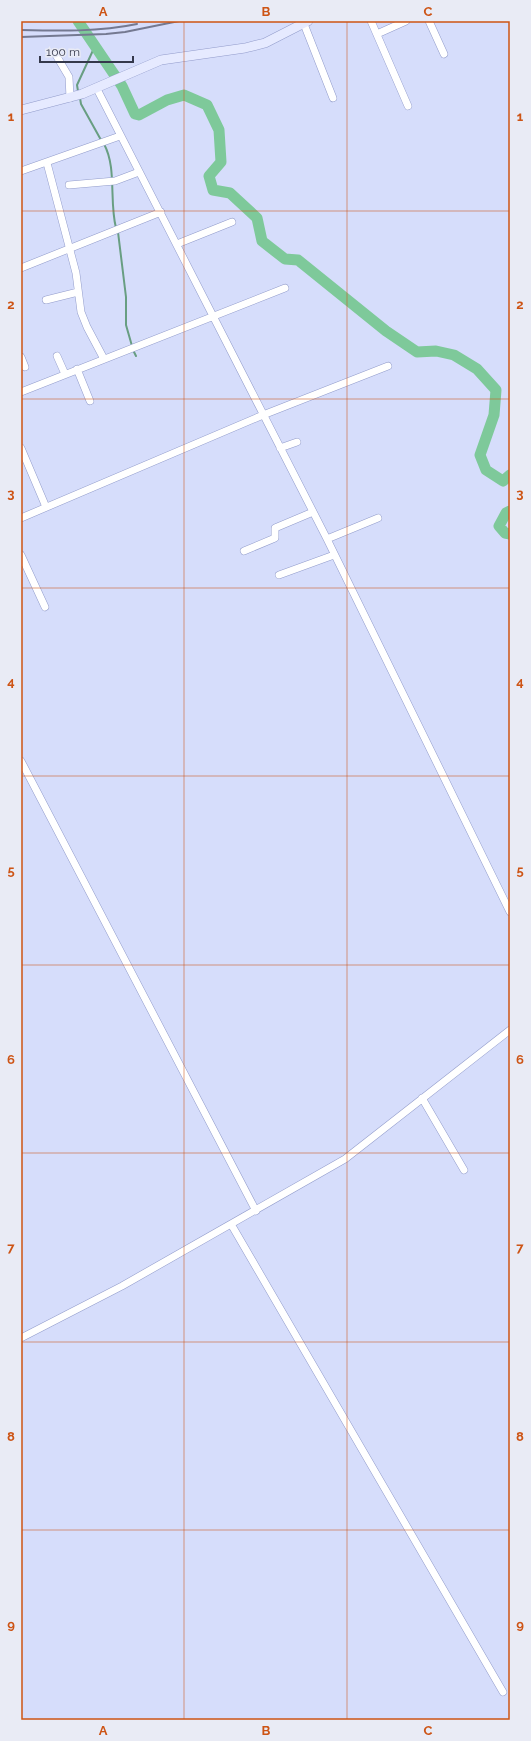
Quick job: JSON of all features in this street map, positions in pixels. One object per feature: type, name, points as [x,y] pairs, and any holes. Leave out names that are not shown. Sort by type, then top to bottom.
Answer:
[{"type":"street","points":[[371,21],[408,106]]},
{"type":"street","points":[[377,34],[406,21]]},
{"type":"street","points":[[429,21],[444,54]]},
{"type":"street","points":[[21,110],[76,96],[96,89],[161,60],[245,48],[265,43],[306,22],[333,98]]},
{"type":"street","points":[[56,55],[69,77],[76,96]]},
{"type":"street","points":[[96,89],[177,244],[327,539],[510,912]]},
{"type":"street","points":[[21,171],[102,144],[120,136]]},
{"type":"street","points":[[47,162],[70,248],[81,312],[86,327],[104,359]]},
{"type":"street","points":[[69,185],[112,181],[139,172]]},
{"type":"street","points":[[21,268],[160,212]]},
{"type":"street","points":[[177,244],[232,222]]},
{"type":"street","points":[[21,392],[285,288]]},
{"type":"street","points":[[46,300],[78,292]]},
{"type":"street","points":[[57,356],[65,374]]},
{"type":"street","points":[[21,357],[25,367]]},
{"type":"street","points":[[21,518],[263,415],[388,366]]},
{"type":"street","points":[[77,369],[90,401]]},
{"type":"street","points":[[280,448],[297,442]]},
{"type":"street","points":[[21,448],[46,508]]},
{"type":"street","points":[[244,552],[275,538],[275,528],[313,512]]},
{"type":"street","points":[[327,539],[378,518]]},
{"type":"street","points":[[21,555],[46,607]]},
{"type":"street","points":[[279,575],[334,555]]},
{"type":"street","points":[[21,761],[256,1211]]},
{"type":"street","points":[[21,1338],[122,1286],[345,1159],[510,1030]]},
{"type":"street","points":[[422,1098],[464,1170]]},
{"type":"street","points":[[231,1224],[503,1692]]},
{"type":"waterway","points":[[78,21],[122,86],[135,114],[139,115],[167,100],[184,95],[207,105],[219,130],[221,162],[209,176],[213,190],[230,193],[257,218],[262,241],[285,259],[298,260],[386,331],[417,352],[436,351],[454,355],[477,369],[496,390],[494,415],[480,455],[486,470],[503,481],[510,475]]},
{"type":"waterway","points":[[78,91],[77,85],[95,46]]},
{"type":"waterway","points":[[80,98],[81,104],[101,140]]},
{"type":"waterway","points":[[104,144],[108,153],[112,174],[113,207],[116,228]]},
{"type":"waterway","points":[[118,232],[126,297],[126,325],[132,346]]},
{"type":"waterway","points":[[133,350],[136,356]]},
{"type":"waterway","points":[[510,511],[506,513],[499,526],[505,533],[510,534]]},
{"type":"railway","points":[[21,37],[106,34],[125,32],[179,21]]},
{"type":"railway","points":[[21,30],[94,30],[137,24]]}]
